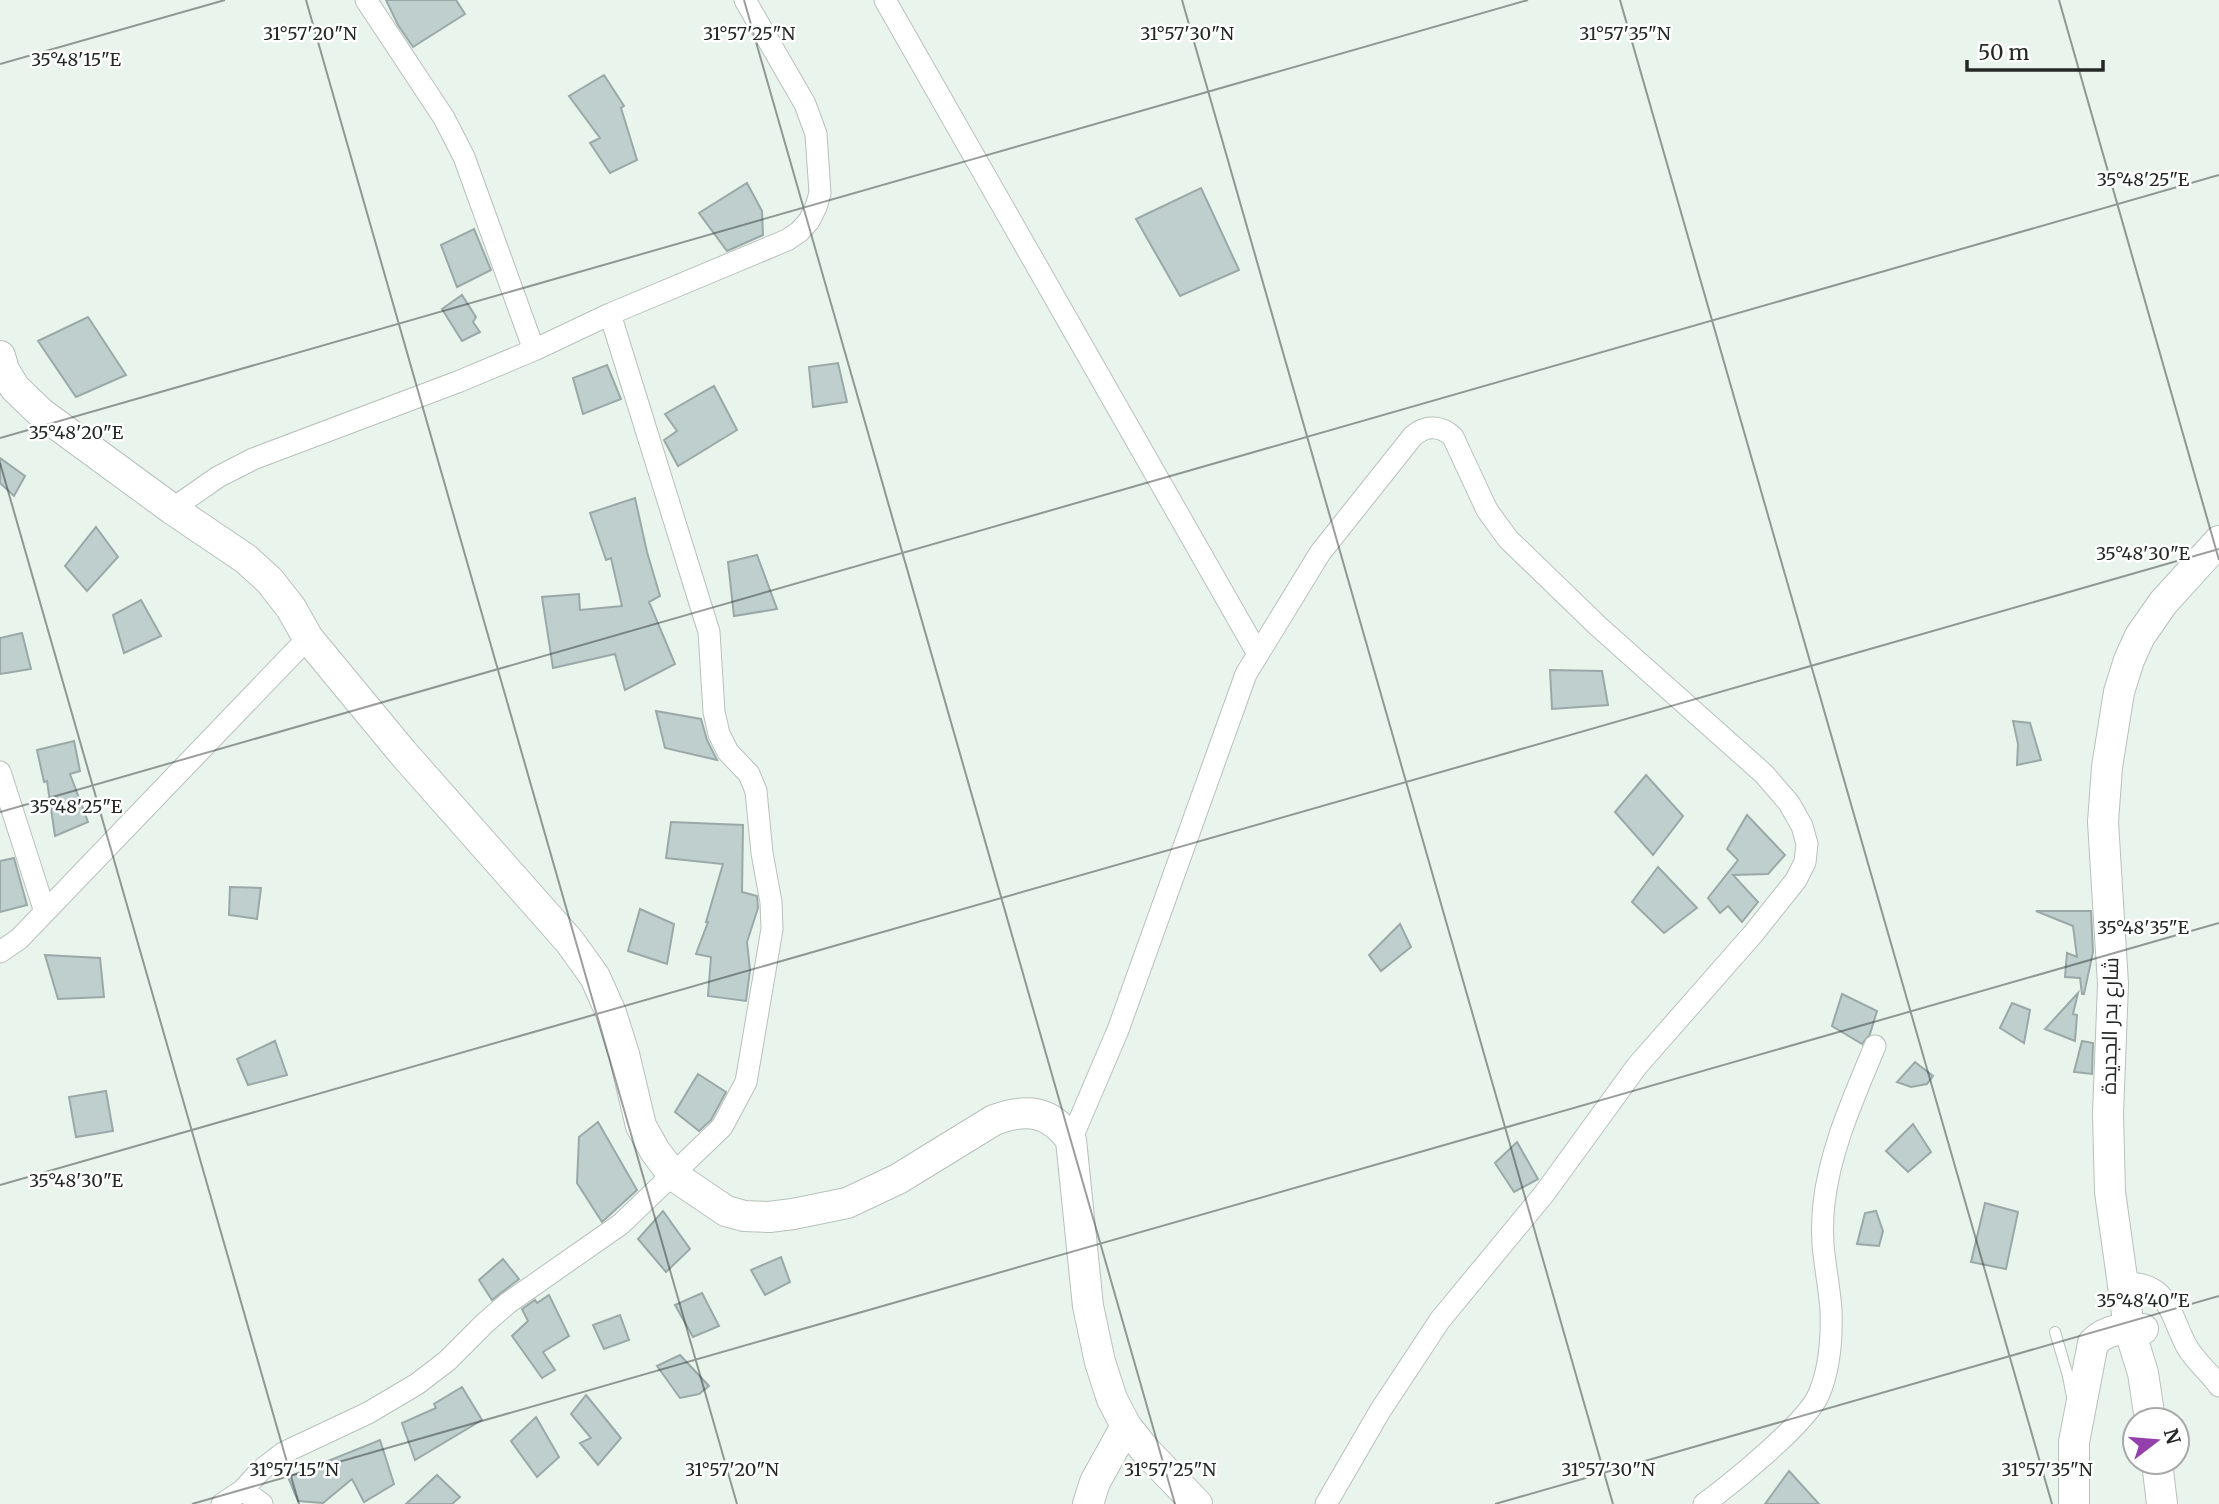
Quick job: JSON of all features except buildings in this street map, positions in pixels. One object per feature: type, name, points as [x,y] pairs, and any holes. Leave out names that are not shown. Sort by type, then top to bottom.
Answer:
[{"type":"street","points":[[366,0],[444,118],[464,156],[534,350]]},
{"type":"street","points":[[172,509],[218,477],[253,459],[460,381],[610,314],[787,240],[799,232],[809,221],[820,193],[816,134],[805,104],[745,0]]},
{"type":"street","points":[[885,0],[1258,654]]},
{"type":"street","points":[[222,1504],[243,1490],[261,1470],[283,1453],[395,1399],[433,1373],[500,1310],[621,1224],[722,1127],[746,1082],[772,929],[757,791],[749,775],[728,752],[719,734],[714,712],[709,632],[610,314]]},
{"type":"street","points":[[1,365],[15,388],[41,413],[172,509],[246,559],[270,581],[309,638],[402,753],[570,942],[595,977],[611,1013],[641,1126],[673,1175],[726,1212],[769,1217],[847,1203],[898,1179],[994,1120],[1008,1115],[1026,1112],[1041,1115],[1054,1122],[1070,1140]]},
{"type":"street","points":[[1197,1504],[1145,1450],[1116,1410],[1093,1332],[1070,1140],[1118,1030],[1246,674],[1320,554],[1413,436],[1435,427],[1446,430],[1453,437],[1487,510],[1508,539],[1599,627],[1764,774],[1789,803],[1802,826],[1807,844],[1805,862],[1796,880],[1753,934],[1637,1066],[1544,1194],[1440,1320],[1380,1411],[1326,1504]]},
{"type":"street","name":"شارع بدر الجديدة","points":[[2148,1406],[2110,1192],[2108,1114],[2113,984],[2103,822],[2113,720],[2129,660],[2140,636],[2163,603],[2219,541]]},
{"type":"street","name":"شارع بدر الجديدة","points":[[2128,1282],[2118,1124],[2125,1011],[2119,866],[2119,786],[2136,699],[2148,662],[2164,631],[2184,602],[2219,565]]},
{"type":"street","points":[[0,952],[19,939],[309,638]]},
{"type":"street","points":[[0,772],[45,912]]},
{"type":"street","points":[[1703,1504],[1772,1446],[1807,1412],[1818,1395],[1827,1367],[1831,1340],[1831,1308],[1824,1260],[1824,1204],[1832,1159],[1875,1046]]},
{"type":"street","points":[[2128,1282],[2147,1285],[2170,1305],[2186,1345],[2219,1386]]},
{"type":"street","points":[[2074,1504],[2074,1442],[2093,1343],[2107,1332],[2136,1328]]},
{"type":"street","points":[[1088,1504],[1095,1482],[1126,1426]]},
{"type":"street","points":[[2159,1476],[2162,1504]]},
{"type":"street","points":[[243,1490],[262,1504]]},
{"type":"lane","points":[[2055,1332],[2068,1376],[2074,1413],[2074,1442]]}]
